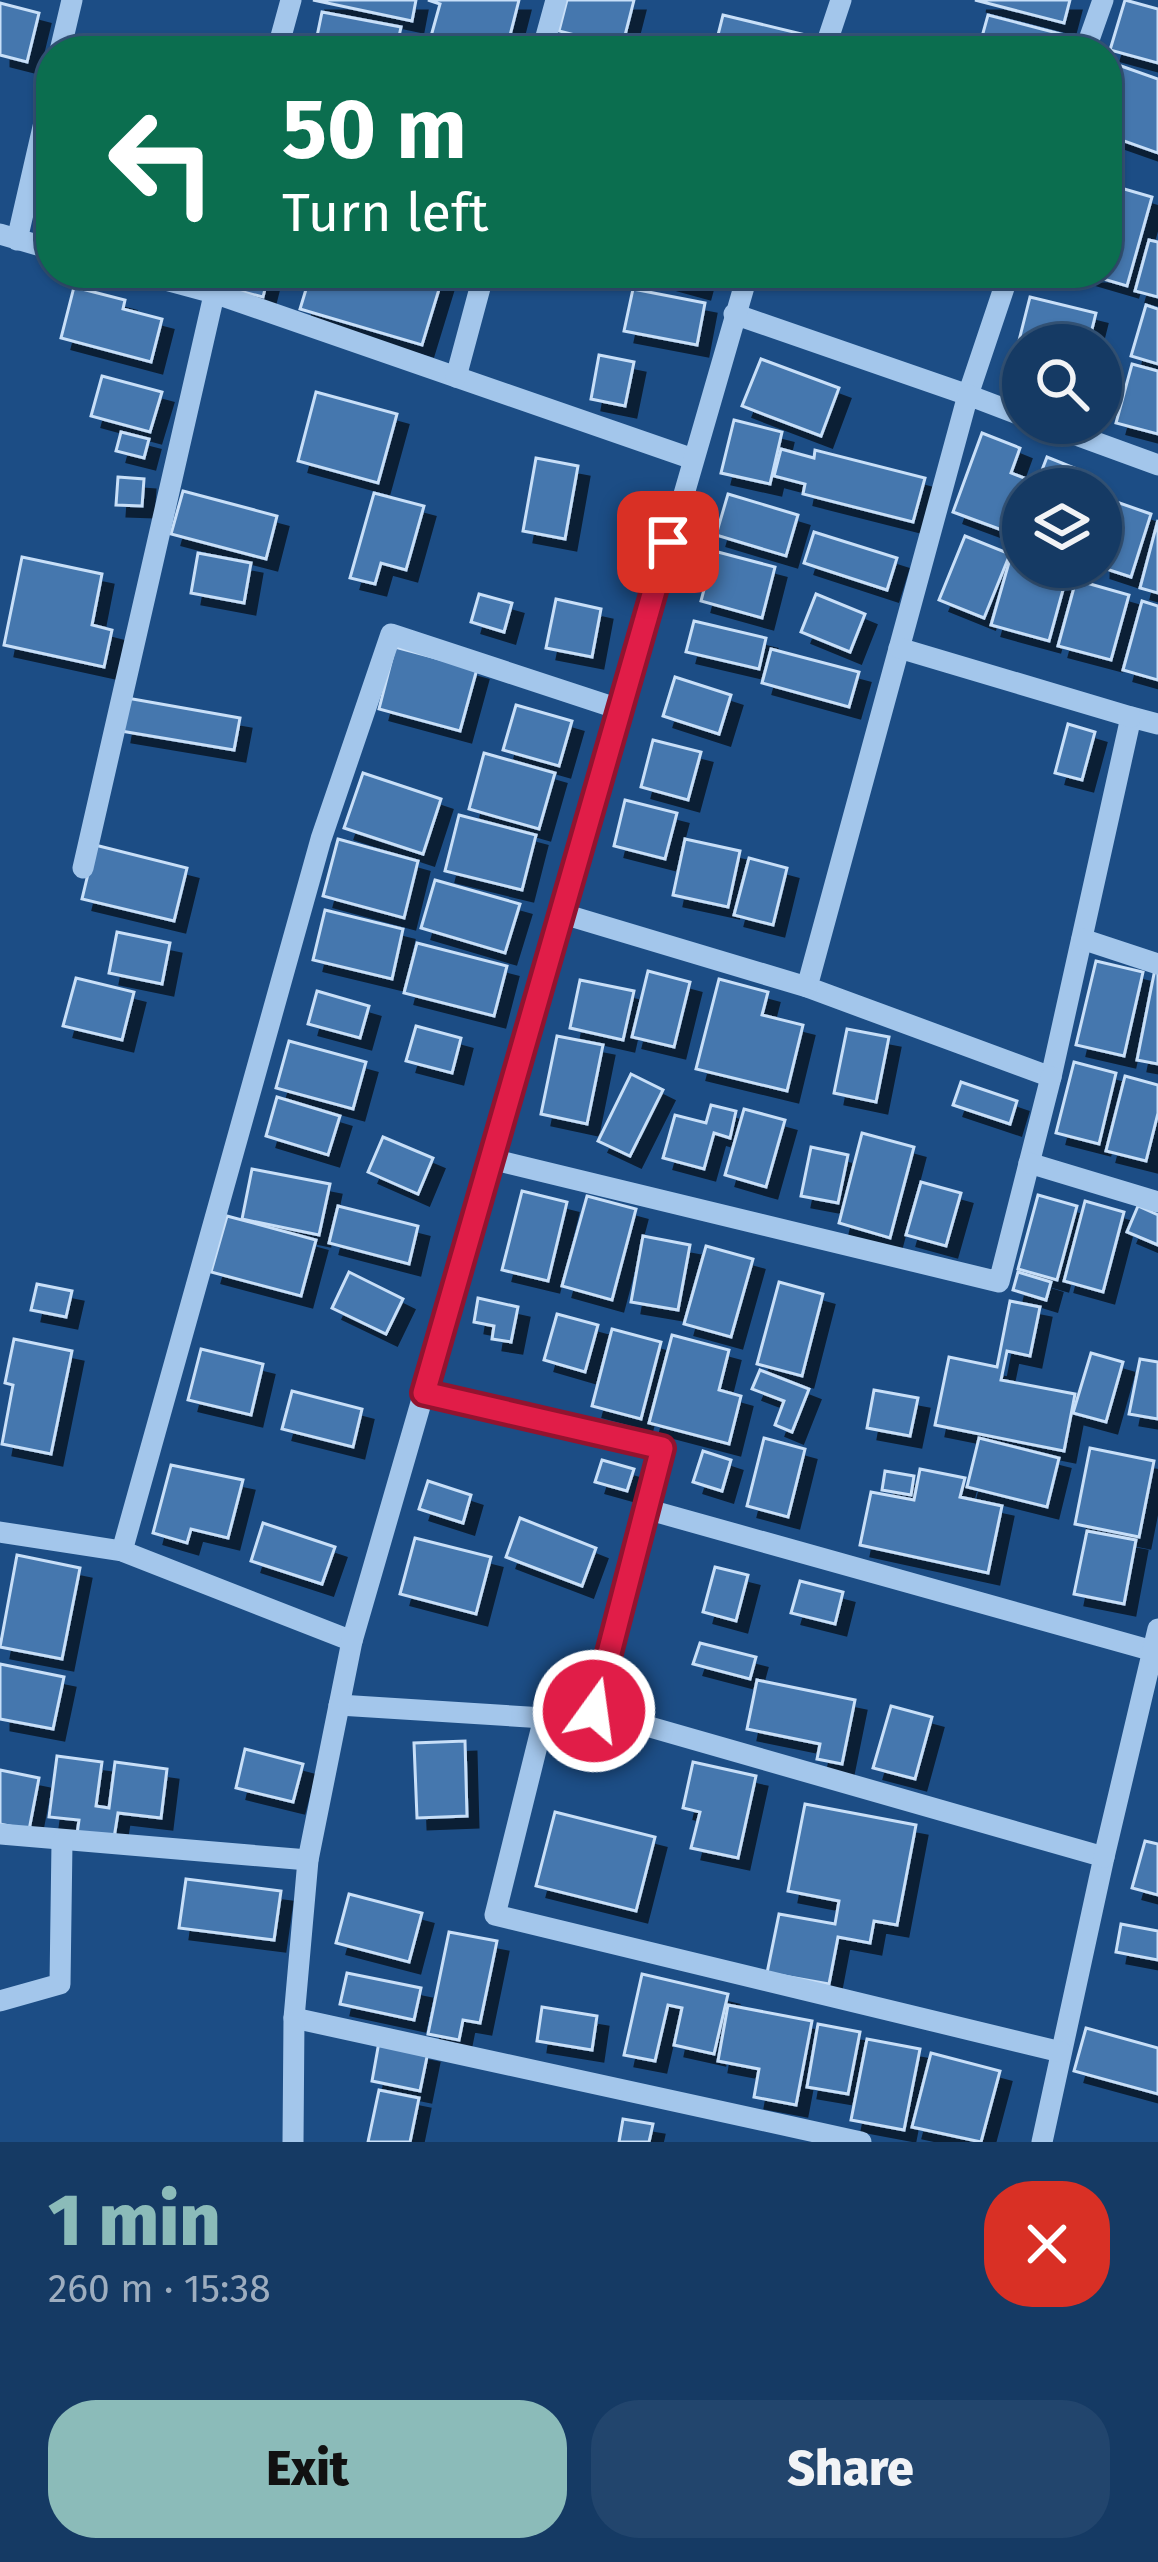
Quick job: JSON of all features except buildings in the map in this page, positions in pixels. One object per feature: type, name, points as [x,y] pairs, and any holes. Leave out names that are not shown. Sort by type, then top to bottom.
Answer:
[{"type":"street","points":[[64,36],[72,0]]},
{"type":"street","points":[[282,36],[291,0]]},
{"type":"street","points":[[546,36],[556,0]]},
{"type":"street","points":[[829,36],[841,0]]},
{"type":"street","points":[[1090,36],[1103,0]]},
{"type":"street","points":[[9,237],[36,144]]},
{"type":"street","points":[[83,868],[215,288]]},
{"type":"street","points":[[229,288],[457,377],[692,459]]},
{"type":"street","points":[[457,377],[480,288]]},
{"type":"street","points":[[293,2142],[294,2018],[308,1860],[352,1641],[743,288]]},
{"type":"street","points":[[807,987],[968,395],[1005,288]]},
{"type":"street","points":[[734,314],[1002,408]]},
{"type":"street","points":[[1100,444],[1158,465]]},
{"type":"street","points":[[122,1551],[321,839],[391,634],[620,710]]},
{"type":"street","points":[[899,648],[1158,724]]},
{"type":"street","points":[[490,1159],[999,1282],[1051,1077],[1131,717]]},
{"type":"street","points":[[560,914],[807,987],[1051,1077]]},
{"type":"street","points":[[1082,939],[1158,964]]},
{"type":"street","points":[[1029,1163],[1158,1202]]},
{"type":"street","points":[[424,1393],[662,1448],[594,1711]]},
{"type":"street","points":[[646,1509],[1155,1640],[1042,2142]]},
{"type":"street","points":[[0,1532],[122,1551],[352,1641]]},
{"type":"street","points":[[339,1706],[544,1718],[594,1711],[1104,1857]]},
{"type":"street","points":[[544,1718],[495,1915],[1061,2052]]},
{"type":"street","points":[[0,1834],[308,1860]]},
{"type":"street","points":[[0,2001],[60,1984],[62,1842]]},
{"type":"street","points":[[294,2018],[862,2142]]},
{"type":"route","points":[[594,1711],[662,1448],[424,1393],[668,542]]}]
